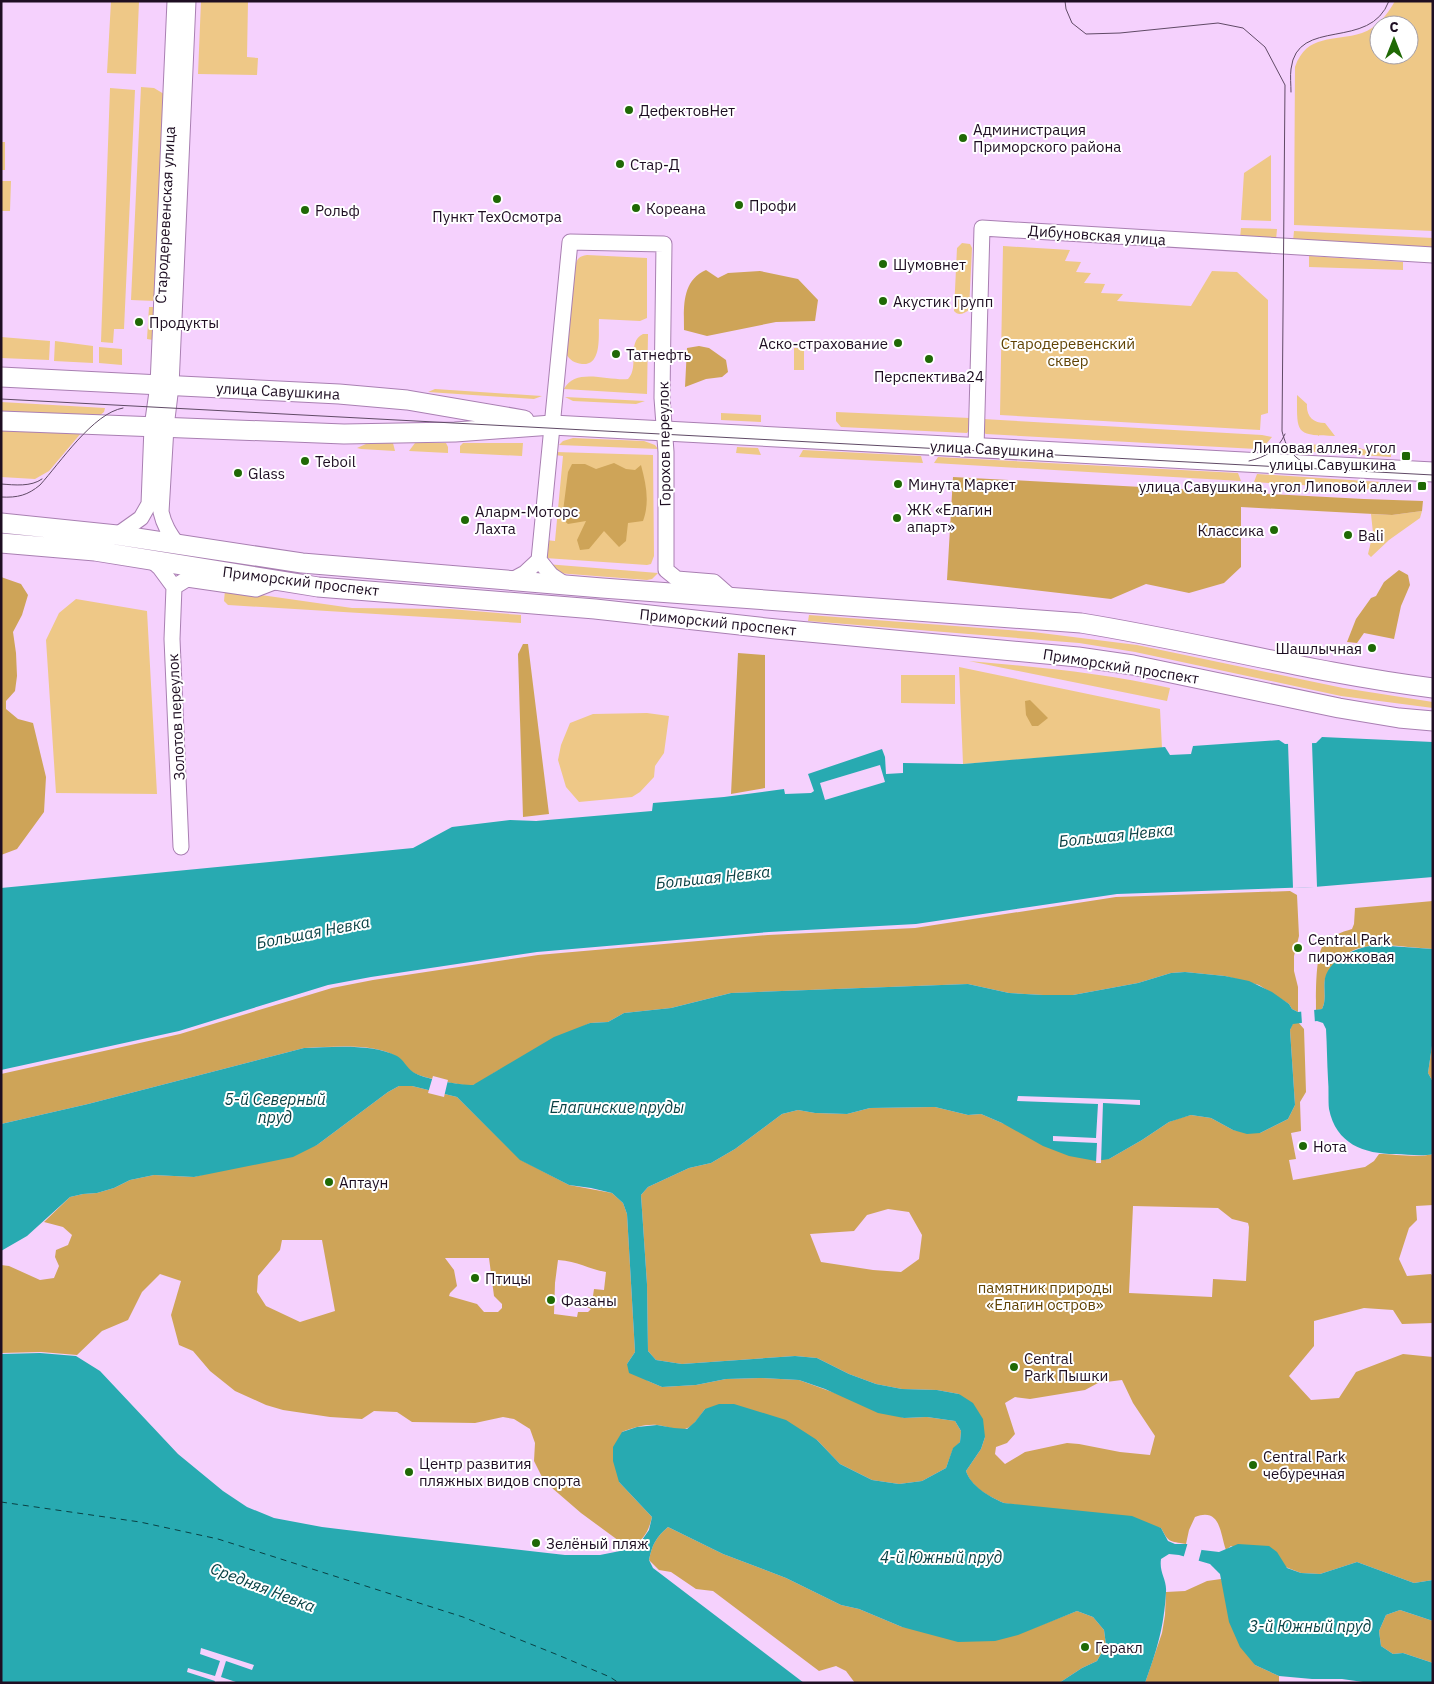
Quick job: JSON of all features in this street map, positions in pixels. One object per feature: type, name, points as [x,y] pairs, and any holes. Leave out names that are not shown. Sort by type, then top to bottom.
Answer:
[{"type":"main road","name":"улица Савушкина","points":[[1,377],[339,394],[407,400],[552,425],[1433,472]]},
{"type":"main road","name":"улица Савушкина","points":[[1,421],[344,434],[455,432],[552,425]]},
{"type":"main road","name":"Приморский проспект","points":[[1,523],[117,535],[302,563],[566,585],[1081,623],[1138,632],[1377,681],[1433,688]]},
{"type":"main road","name":"Приморский проспект","points":[[1,543],[95,551],[318,587],[595,608],[776,629],[1078,657],[1142,667],[1340,708],[1399,718],[1433,721]]},
{"type":"street","name":"Стародеревенская улица","points":[[165,385],[175,1]]},
{"type":"street","name":"Стародеревенская улица","points":[[117,535],[141,518],[149,504],[165,385],[188,1]]},
{"type":"street","name":"Дибуновская улица","points":[[976,448],[982,228],[1433,255]]},
{"type":"street","name":"Горохов переулок","points":[[552,425],[570,242],[664,244],[662,398],[665,431],[666,570],[677,579],[714,582],[731,597]]},
{"type":"street","points":[[512,580],[525,573],[538,560],[552,425]]},
{"type":"street","name":"Стародеревенская улица","points":[[159,427],[163,521],[176,544]]},
{"type":"street","points":[[151,560],[160,568],[174,587],[187,579],[256,589],[279,580]]},
{"type":"street","points":[[538,560],[551,575],[566,585]]},
{"type":"street","name":"Золотов переулок","points":[[174,587],[172,639],[181,847]]},
{"type":"green space","points":[[111,1],[139,1],[136,74],[107,73]]},
{"type":"green space","points":[[201,1],[248,1],[247,57],[258,58],[257,75],[198,74]]},
{"type":"green space","points":[[1395,1],[1433,1],[1433,231],[1294,225],[1295,67],[1300,56],[1314,44],[1352,36],[1369,30],[1369,65],[1419,65],[1419,15],[1386,15]]},
{"type":"green space","points":[[141,87],[154,88],[164,94],[155,301],[131,300]]},
{"type":"green space","points":[[110,88],[135,90],[124,329],[114,329],[113,343],[101,342]]},
{"type":"green space","points":[[1,142],[5,142],[5,170],[1,170]]},
{"type":"green space","points":[[1271,155],[1271,221],[1241,220],[1244,173]]},
{"type":"green space","points":[[1,181],[11,181],[10,211],[1,211]]},
{"type":"green space","points":[[1241,228],[1277,229],[1276,240],[1240,238]]},
{"type":"green space","points":[[1294,231],[1433,238],[1433,249],[1293,241]]},
{"type":"green space","points":[[962,243],[970,244],[972,248],[969,310],[959,314],[954,311],[957,248]]},
{"type":"green space","name":"Стародеревенский сквер","points":[[1003,246],[1070,250],[1065,261],[1081,262],[1076,272],[1091,273],[1084,283],[1105,284],[1101,293],[1123,294],[1117,301],[1191,306],[1212,271],[1237,272],[1268,300],[1268,413],[1261,415],[1260,430],[1000,415]]},
{"type":"green space","points":[[587,255],[647,258],[647,318],[640,321],[599,319],[599,340],[596,354],[589,363],[582,364],[572,361],[566,354],[575,266],[579,258]]},
{"type":"green space","points":[[1309,256],[1403,262],[1403,270],[1309,267]]},
{"type":"green space","points":[[706,270],[718,278],[728,273],[760,271],[798,279],[818,300],[815,321],[776,322],[707,336],[684,330],[684,304],[688,288],[698,275]]},
{"type":"green space","points":[[149,307],[155,307],[153,340],[147,339]]},
{"type":"green space","points":[[643,334],[648,334],[647,394],[564,389],[569,382],[576,378],[593,376],[628,379],[633,368],[635,343]]},
{"type":"green space","points":[[1,337],[50,341],[49,360],[1,358]]},
{"type":"green space","points":[[55,341],[93,346],[93,363],[54,361]]},
{"type":"green space","points":[[699,346],[709,348],[726,360],[728,372],[722,377],[706,379],[685,387],[687,348]]},
{"type":"green space","points":[[99,347],[122,349],[122,365],[99,363]]},
{"type":"green space","points":[[794,348],[804,348],[804,370],[794,370]]},
{"type":"green space","points":[[435,389],[542,396],[534,399],[428,392]]},
{"type":"green space","points":[[1297,395],[1307,404],[1311,418],[1317,422],[1325,423],[1335,436],[1312,435],[1301,430],[1297,418]]},
{"type":"green space","points":[[565,397],[645,401],[636,404],[573,401]]},
{"type":"green space","points":[[1,402],[105,408],[104,412],[99,416],[1,411]]},
{"type":"green space","points":[[836,412],[970,418],[970,429],[967,433],[841,427],[836,421]]},
{"type":"green space","points":[[721,413],[761,415],[761,422],[721,420]]},
{"type":"green space","points":[[983,419],[1272,437],[1266,444],[1256,449],[986,434],[984,433]]},
{"type":"green space","points":[[1,429],[82,432],[49,471],[35,479],[1,477]]},
{"type":"green space","points":[[573,438],[644,441],[655,445],[658,449],[559,445],[563,441]]},
{"type":"green space","points":[[368,443],[393,443],[395,451],[357,448]]},
{"type":"green space","points":[[415,443],[446,443],[448,453],[409,451]]},
{"type":"green space","points":[[463,443],[523,443],[522,456],[460,453],[460,446]]},
{"type":"green space","points":[[1305,444],[1355,447],[1374,452],[1391,452],[1391,457],[1314,452]]},
{"type":"green space","points":[[737,447],[758,448],[761,455],[736,453]]},
{"type":"green space","points":[[803,450],[921,456],[923,463],[799,457]]},
{"type":"green space","points":[[556,452],[653,455],[654,556],[651,564],[545,558],[546,540],[555,541],[563,456],[555,455]]},
{"type":"green space","points":[[938,457],[1238,473],[1241,481],[934,463]]},
{"type":"green space","points":[[614,463],[626,469],[635,470],[641,465],[647,500],[643,521],[628,523],[626,541],[619,547],[604,531],[589,549],[580,550],[577,540],[586,521],[568,524],[562,519],[568,472],[572,464],[585,464],[596,469]]},
{"type":"green space","points":[[1257,474],[1396,483],[1396,491],[1254,482]]},
{"type":"green space","points":[[953,477],[1423,501],[1422,511],[1392,515],[1241,507],[1241,567],[1224,583],[1189,593],[1146,584],[1111,599],[947,580]]},
{"type":"green space","points":[[1422,511],[1420,518],[1389,540],[1371,557],[1368,554],[1373,533],[1371,514],[1392,515]]},
{"type":"green space","points":[[546,564],[658,573],[652,579],[647,580],[557,573]]},
{"type":"green space","points":[[1399,570],[1408,575],[1410,585],[1401,606],[1394,639],[1364,633],[1357,643],[1347,642],[1356,619],[1371,598],[1376,596],[1384,582]]},
{"type":"green space","points":[[1,577],[21,584],[28,595],[22,615],[13,632],[17,676],[15,691],[6,701],[6,709],[18,719],[33,723],[46,777],[44,812],[17,849],[1,855]]},
{"type":"green space","points":[[225,590],[352,608],[450,609],[521,615],[521,623],[228,605],[224,601]]},
{"type":"green space","points":[[76,599],[147,611],[157,794],[56,793],[46,640],[59,613]]},
{"type":"green space","points":[[809,615],[1033,632],[1137,645],[1343,688],[1433,702],[1433,708],[1341,696],[1135,652],[1079,643],[808,621]]},
{"type":"green space","points":[[523,644],[528,644],[549,814],[523,817],[518,654]]},
{"type":"green space","points":[[738,653],[765,655],[765,788],[731,794]]},
{"type":"green space","points":[[969,661],[1095,674],[1170,688],[1167,701]]},
{"type":"green space","points":[[959,667],[1160,709],[1162,748],[963,764]]},
{"type":"green space","points":[[901,675],[955,675],[955,704],[901,703]]},
{"type":"green space","points":[[1030,700],[1048,718],[1038,726],[1032,726],[1026,715],[1025,701]]},
{"type":"green space","points":[[647,713],[669,716],[664,753],[655,766],[654,777],[640,792],[632,797],[579,802],[566,787],[558,760],[561,745],[570,723],[593,714]]},
{"type":"green space","points":[[1290,891],[1297,895],[1299,936],[1294,956],[1294,971],[1298,987],[1298,1012],[1259,985],[1225,976],[1185,972],[1171,973],[1138,983],[1073,995],[1009,993],[968,984],[731,993],[671,1008],[624,1013],[608,1022],[590,1023],[473,1085],[452,1083],[418,1075],[396,1057],[377,1049],[346,1047],[304,1048],[88,1104],[1,1124],[1,1074],[180,1034],[332,988],[373,980],[538,955],[768,935],[915,928],[1116,897]]},
{"type":"green space","points":[[1433,901],[1433,949],[1382,945],[1357,949],[1346,954],[1336,962],[1327,974],[1322,1009],[1316,1010],[1317,976],[1321,949],[1330,938],[1352,929],[1355,908]]},
{"type":"green space","name":"памятник природы «Елагин остров»","points":[[1298,1022],[1304,1029],[1306,1092],[1300,1102],[1301,1131],[1291,1133],[1296,1159],[1289,1160],[1293,1180],[1365,1167],[1374,1161],[1379,1154],[1414,1156],[1433,1154],[1433,1205],[1416,1206],[1417,1220],[1409,1228],[1399,1259],[1407,1276],[1431,1274],[1433,1277],[1433,1323],[1402,1324],[1393,1310],[1364,1308],[1314,1321],[1314,1346],[1289,1376],[1311,1400],[1339,1398],[1356,1372],[1403,1354],[1433,1357],[1433,1580],[1414,1583],[1357,1562],[1320,1574],[1301,1573],[1231,1546],[1226,1550],[1218,1524],[1210,1516],[1195,1517],[1189,1530],[1186,1544],[1170,1540],[1161,1528],[1004,1503],[986,1494],[968,1477],[966,1471],[981,1449],[985,1437],[959,1394],[937,1390],[902,1389],[876,1384],[849,1374],[817,1358],[795,1356],[682,1364],[656,1360],[648,1351],[647,1284],[641,1195],[648,1187],[689,1168],[711,1163],[735,1149],[782,1114],[798,1110],[815,1113],[847,1114],[870,1108],[935,1107],[968,1115],[981,1114],[1002,1123],[1109,1159],[1169,1122],[1191,1115],[1211,1118],[1233,1130],[1260,1133],[1288,1119],[1295,1105],[1290,1030],[1293,1023]],"holes":[[[1133,1206],[1218,1208],[1232,1219],[1248,1223],[1246,1281],[1213,1279],[1212,1297],[1129,1293]],[[888,1209],[909,1212],[922,1235],[919,1259],[901,1272],[821,1262],[810,1234],[854,1231],[867,1215]],[[1122,1380],[1133,1403],[1155,1436],[1150,1455],[1067,1443],[1025,1452],[1005,1464],[995,1454],[996,1447],[1007,1443],[1015,1434],[1005,1403],[1015,1397],[1030,1399],[1085,1390],[1098,1383]]]},
{"type":"green space","points":[[1433,1039],[1433,1082],[1428,1073]]},
{"type":"green space","points":[[399,1086],[412,1086],[457,1097],[521,1160],[569,1185],[612,1193],[623,1203],[627,1214],[635,1352],[627,1364],[648,1381],[662,1387],[696,1385],[726,1379],[799,1380],[904,1418],[927,1417],[955,1421],[961,1431],[960,1442],[953,1449],[946,1468],[922,1481],[899,1484],[872,1480],[840,1464],[817,1440],[705,1409],[694,1423],[685,1429],[653,1425],[622,1432],[619,1482],[652,1517],[649,1528],[644,1536],[630,1549],[581,1513],[544,1481],[534,1461],[535,1443],[530,1429],[514,1419],[503,1417],[475,1423],[412,1422],[397,1412],[374,1411],[362,1419],[330,1417],[283,1410],[266,1405],[235,1391],[210,1371],[193,1351],[179,1345],[171,1315],[181,1281],[160,1274],[142,1292],[128,1320],[102,1331],[77,1355],[41,1352],[1,1353],[1,1265],[9,1266],[40,1280],[54,1278],[59,1266],[55,1257],[56,1250],[68,1245],[72,1235],[63,1227],[44,1222],[70,1197],[97,1193],[114,1188],[130,1180],[154,1175],[194,1177],[317,1145],[388,1092]],"holes":[[[282,1240],[322,1240],[335,1311],[300,1322],[266,1306],[257,1292],[258,1276],[280,1250]],[[445,1258],[489,1258],[494,1296],[502,1304],[502,1308],[498,1312],[484,1312],[477,1304],[449,1296],[457,1286],[454,1270]],[[558,1260],[606,1272],[604,1290],[594,1289],[593,1296],[587,1307],[591,1309],[588,1312],[578,1312],[577,1317],[554,1314]]]},
{"type":"green space","points":[[668,1527],[723,1554],[786,1578],[841,1605],[859,1609],[902,1627],[1018,1634],[1077,1611],[1093,1617],[1104,1630],[1106,1645],[1097,1661],[1059,1683],[855,1683],[846,1671],[836,1666],[819,1671],[713,1591],[696,1589],[671,1572],[659,1570],[649,1560],[655,1542]]},
{"type":"green space","points":[[1221,1579],[1255,1665],[1279,1676],[1279,1683],[1145,1683],[1162,1633],[1166,1592],[1185,1591],[1207,1581]]},
{"type":"green space","points":[[1400,1610],[1433,1621],[1433,1663],[1403,1653],[1393,1654],[1381,1646],[1379,1631],[1386,1615]]},
{"type":"water","name":"Большая Невка","points":[[1322,737],[1433,742],[1433,877],[1314,887],[1117,894],[916,924],[769,932],[537,952],[328,985],[179,1031],[1,1070],[1,888],[413,848],[452,827],[510,820],[536,821],[652,811],[653,803],[724,797],[784,789],[785,794],[811,793],[814,791],[808,774],[882,749],[885,757],[886,774],[903,773],[903,763],[963,764],[1165,747],[1170,755],[1191,754],[1193,746],[1279,740],[1285,744],[1316,743]]},
{"type":"water","points":[[1375,945],[1433,949],[1433,1039],[1428,1073],[1433,1082],[1433,1154],[1384,1154],[1373,1152],[1353,1145],[1338,1131],[1329,1109],[1326,1029],[1323,1023],[1317,1021],[1293,1024],[1290,1030],[1295,1105],[1288,1119],[1260,1133],[1247,1134],[1233,1130],[1211,1118],[1191,1115],[1169,1122],[1109,1159],[1096,1161],[1069,1156],[1043,1146],[1002,1123],[981,1114],[968,1115],[935,1107],[870,1108],[847,1114],[815,1113],[798,1110],[782,1114],[735,1149],[711,1163],[689,1168],[648,1187],[641,1195],[647,1284],[648,1351],[656,1360],[682,1364],[795,1356],[817,1358],[849,1374],[876,1384],[902,1389],[937,1390],[959,1394],[973,1403],[983,1419],[985,1437],[981,1449],[966,1471],[968,1476],[981,1490],[1004,1503],[1132,1516],[1161,1528],[1168,1541],[1175,1544],[1187,1544],[1202,1550],[1219,1552],[1238,1544],[1269,1546],[1277,1552],[1287,1568],[1301,1573],[1320,1574],[1357,1562],[1414,1583],[1433,1580],[1433,1621],[1400,1610],[1386,1615],[1379,1631],[1381,1646],[1393,1654],[1403,1653],[1433,1663],[1433,1683],[1370,1683],[1342,1679],[1279,1676],[1255,1665],[1240,1647],[1229,1622],[1220,1574],[1210,1564],[1169,1554],[1161,1559],[1161,1568],[1166,1587],[1164,1616],[1145,1683],[1059,1683],[1097,1661],[1106,1645],[1104,1630],[1093,1617],[1077,1611],[1018,1635],[995,1641],[958,1642],[902,1627],[859,1609],[841,1605],[786,1578],[723,1554],[668,1527],[660,1534],[652,1550],[649,1560],[653,1568],[804,1683],[1,1683],[1,1354],[40,1353],[76,1356],[100,1371],[178,1454],[223,1491],[247,1507],[274,1518],[322,1527],[565,1555],[600,1555],[630,1549],[642,1540],[649,1530],[652,1517],[619,1482],[613,1461],[613,1447],[622,1432],[637,1427],[657,1425],[687,1429],[705,1409],[719,1404],[734,1404],[786,1420],[817,1440],[840,1464],[872,1480],[899,1484],[922,1481],[946,1468],[953,1448],[960,1442],[961,1431],[955,1421],[927,1417],[904,1418],[878,1413],[825,1389],[799,1380],[726,1379],[696,1385],[662,1387],[629,1373],[627,1364],[635,1352],[627,1214],[623,1203],[612,1193],[569,1185],[520,1160],[457,1097],[412,1086],[399,1086],[388,1092],[317,1145],[293,1157],[194,1177],[154,1175],[130,1180],[114,1188],[97,1193],[70,1197],[27,1236],[1,1251],[1,1124],[88,1104],[304,1048],[364,1047],[376,1049],[397,1056],[418,1075],[442,1081],[473,1085],[554,1037],[590,1023],[608,1022],[624,1013],[671,1008],[731,993],[968,984],[1009,993],[1073,995],[1138,983],[1171,973],[1185,972],[1225,976],[1249,981],[1272,992],[1298,1012],[1322,1009],[1325,978],[1333,964],[1352,951]]},
{"type":"pier","points":[[1288,743],[1312,743],[1317,887],[1293,888]]},
{"type":"pier","points":[[880,765],[885,782],[825,800],[820,783]]},
{"type":"pier","points":[[1314,1008],[1315,1023],[1302,1024],[1301,1009]]},
{"type":"pier","points":[[433,1076],[448,1080],[444,1097],[428,1093]]},
{"type":"pier","points":[[1018,1096],[1140,1100],[1140,1105],[1103,1103],[1101,1163],[1096,1163],[1097,1143],[1053,1141],[1053,1136],[1096,1138],[1098,1104],[1017,1101]]},
{"type":"pier","points":[[1188,1542],[1202,1548],[1198,1563],[1183,1559]]},
{"type":"pier","points":[[201,1648],[254,1665],[252,1670],[226,1661],[221,1677],[239,1683],[214,1683],[215,1681],[187,1672],[188,1668],[215,1676],[220,1661],[200,1654]]},
{"type":"ferry route","points":[[1,1502],[140,1522],[218,1539],[463,1617],[558,1655],[610,1677],[619,1683]]},
{"type":"tram line","points":[[1065,1],[1072,23],[1086,34],[1120,33],[1218,23],[1243,28],[1265,47],[1285,85],[1282,431],[1286,444],[1292,453],[1300,461],[1312,468]]},
{"type":"tram line","points":[[1291,92],[1291,69],[1296,53],[1306,43],[1367,26],[1380,16],[1389,1]]},
{"type":"tram line","points":[[1,399],[1433,475]]},
{"type":"tram line","points":[[1,497],[22,495],[36,488],[89,429],[100,419],[123,408]]},
{"type":"tram line","points":[[1249,461],[1271,452],[1285,434]]},
{"type":"tram line","points":[[1,484],[28,484],[42,479]]},
{"type":"place","name":"ДефектовНет","points":[[629,110]]},
{"type":"place","name":"Администрация Приморского района","points":[[963,138]]},
{"type":"place","name":"Стар-Д","points":[[620,164]]},
{"type":"place","name":"Пункт ТехОсмотра","points":[[497,199]]},
{"type":"place","name":"Профи","points":[[739,205]]},
{"type":"place","name":"Кореана","points":[[636,208]]},
{"type":"place","name":"Рольф","points":[[305,210]]},
{"type":"place","name":"Шумовнет","points":[[883,264]]},
{"type":"place","name":"Акустик Групп","points":[[883,301]]},
{"type":"place","name":"Продукты","points":[[139,322]]},
{"type":"place","name":"Аско-страхование","points":[[898,343]]},
{"type":"place","name":"Татнефть","points":[[616,354]]},
{"type":"place","name":"Перспектива24","points":[[929,359]]},
{"type":"place","name":"Липовая аллея, угол улицы Савушкина","points":[[1406,456]]},
{"type":"place","name":"Teboil","points":[[305,461]]},
{"type":"place","name":"Glass","points":[[238,473]]},
{"type":"place","name":"Минута Маркет","points":[[898,484]]},
{"type":"place","name":"улица Савушкина, угол Липовой аллеи","points":[[1422,486]]},
{"type":"place","name":"ЖК «Елагин апарт»","points":[[897,518]]},
{"type":"place","name":"Аларм-Моторс Лахта","points":[[465,520]]},
{"type":"place","name":"Классика","points":[[1274,530]]},
{"type":"place","name":"Bali","points":[[1348,535]]},
{"type":"place","name":"Шашлычная","points":[[1372,648]]},
{"type":"place","name":"Central Park пирожковая","points":[[1298,948]]},
{"type":"place","name":"Нота","points":[[1303,1146]]},
{"type":"place","name":"Аптаун","points":[[329,1182]]},
{"type":"place","name":"Птицы","points":[[475,1278]]},
{"type":"place","name":"Фазаны","points":[[551,1300]]},
{"type":"place","name":"Central Park Пышки","points":[[1014,1367]]},
{"type":"place","name":"Central Park чебуречная","points":[[1253,1465]]},
{"type":"place","name":"Центр развития пляжных видов спорта","points":[[409,1472]]},
{"type":"place","name":"Зелёный пляж","points":[[536,1543]]},
{"type":"place","name":"Геракл","points":[[1085,1647]]},
{"type":"water label","name":"Елагинские пруды","points":[[617,1107]]},
{"type":"water label","name":"5-й Северный пруд","points":[[275,1108]]},
{"type":"water label","name":"4-й Южный пруд","points":[[941,1557]]},
{"type":"water label","name":"Средняя Невка","points":[[263,1587]]},
{"type":"water label","name":"3-й Южный пруд","points":[[1310,1626]]}]
